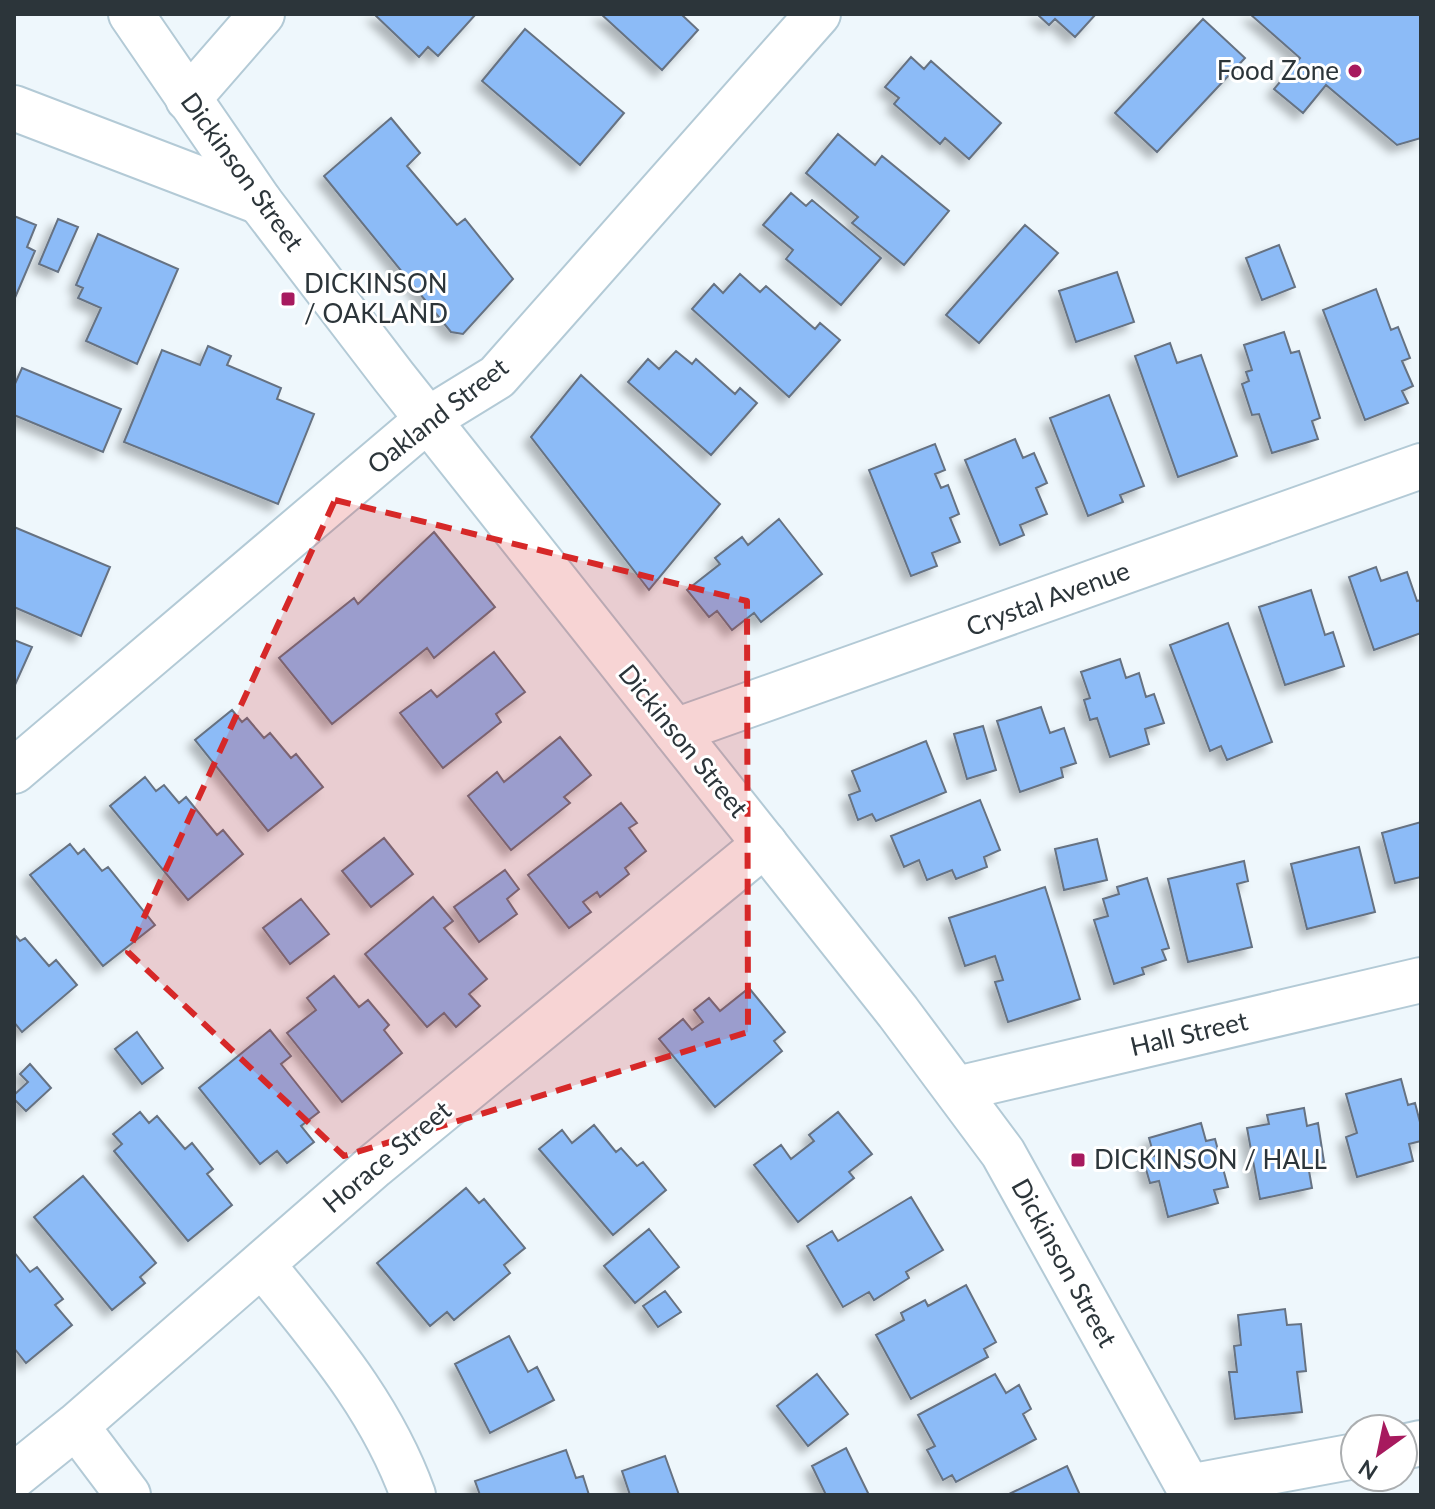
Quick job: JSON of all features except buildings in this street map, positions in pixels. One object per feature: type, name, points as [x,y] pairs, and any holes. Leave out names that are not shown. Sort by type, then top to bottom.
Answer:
[{"type":"street","name":"Dickinson Street","points":[[131,14],[260,202],[427,420],[957,1089],[1003,1153],[1191,1491]]},
{"type":"street","points":[[188,99],[262,14]]},
{"type":"street","name":"Oakland Street","points":[[14,771],[427,420],[497,377],[818,14]]},
{"type":"street","points":[[14,108],[260,202]]},
{"type":"street","name":"Crystal Avenue","points":[[675,731],[1421,466]]},
{"type":"street","name":"Horace Street","points":[[14,1476],[76,1426],[387,1156],[765,844]]},
{"type":"street","name":"Hall Street","points":[[957,1089],[1421,980]]},
{"type":"street","points":[[262,1264],[350,1373],[386,1432],[413,1495]]},
{"type":"street","points":[[76,1426],[128,1495]]},
{"type":"street","points":[[1191,1491],[1339,1459]]},
{"type":"highlighted area","points":[[335,500],[747,601],[748,1032],[344,1156],[128,952]]},
{"type":"place","name":"Food Zone","points":[[1355,71]]},
{"type":"place","name":"DICKINSON / OAKLAND","points":[[288,299]]},
{"type":"place","name":"DICKINSON / HALL","points":[[1078,1160]]}]
